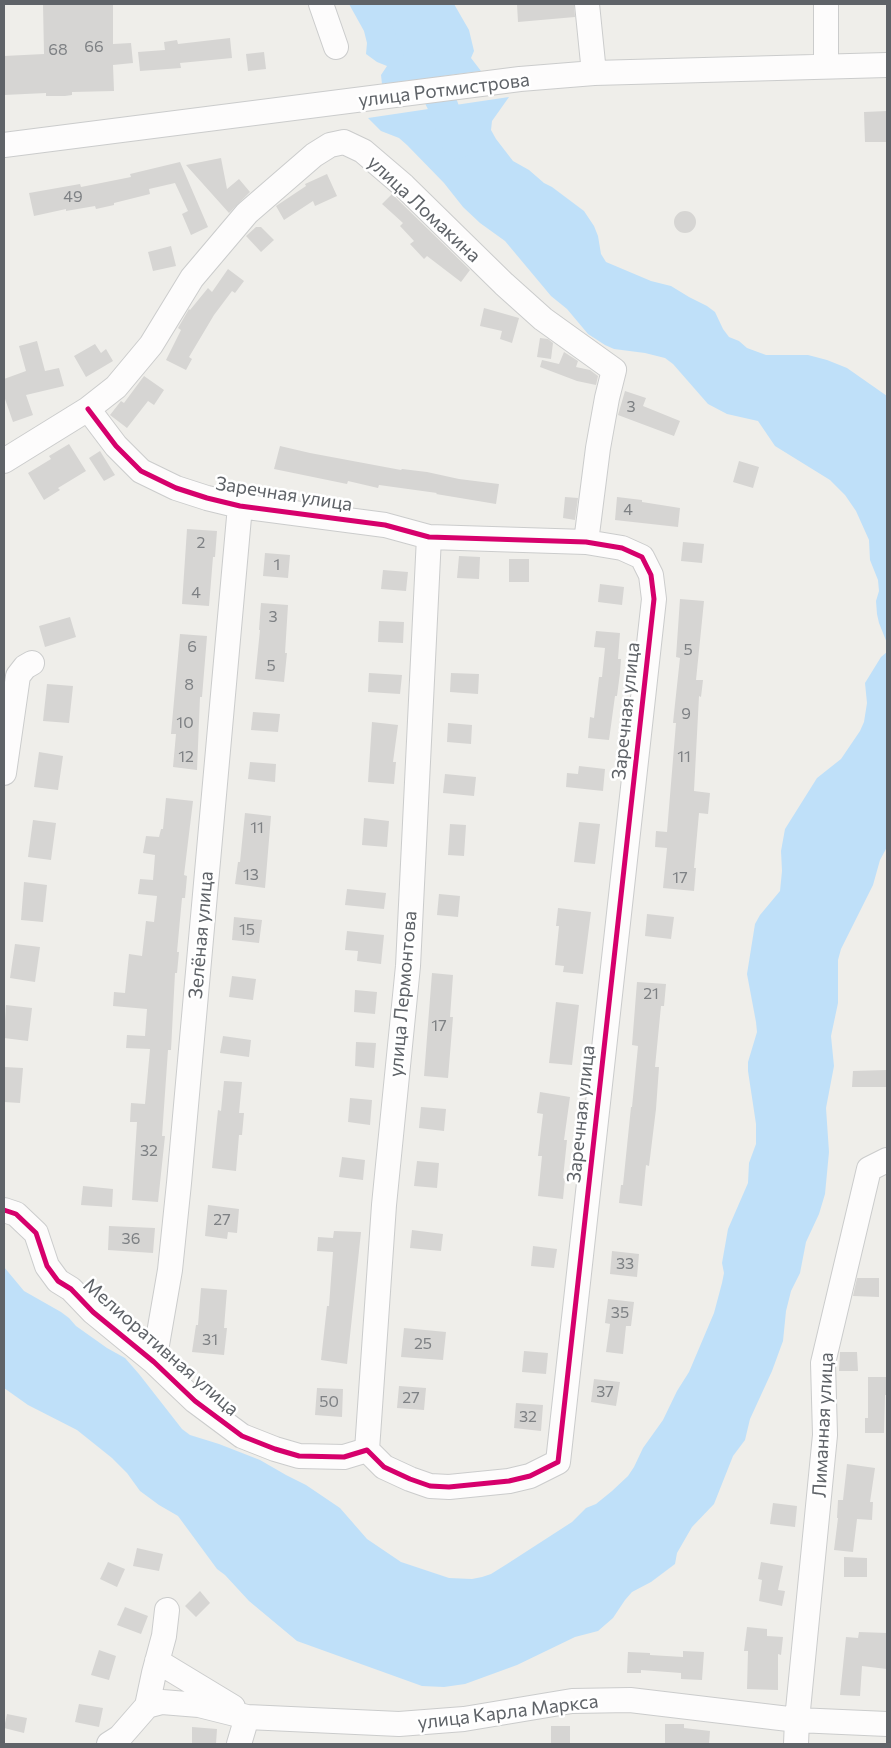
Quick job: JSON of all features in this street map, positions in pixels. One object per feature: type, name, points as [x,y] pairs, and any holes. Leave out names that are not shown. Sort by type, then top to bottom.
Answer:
[{"type":"street","points":[[321,4],[336,47]]},
{"type":"street","points":[[586,4],[594,73]]},
{"type":"street","points":[[826,4],[826,66]]},
{"type":"street","name":"улица Ротмистрова","points":[[4,145],[520,80],[594,73],[887,65]]},
{"type":"street","name":"улица Ломакина","points":[[4,461],[88,409],[116,387],[136,366],[151,346],[192,278],[247,212],[314,155],[330,145],[344,142],[363,151],[404,186],[504,284],[543,319],[614,370],[599,440],[586,542]]},
{"type":"street","name":"Заречная улица","points":[[88,409],[116,446],[141,471],[176,488],[240,506],[384,525],[429,537],[586,542],[622,548],[642,557],[651,574],[654,599],[558,1462],[530,1476],[509,1481],[449,1487],[430,1486],[384,1467],[367,1450]]},
{"type":"street","name":"Зелёная улица","points":[[154,1362],[170,1270],[178,1192],[240,506]]},
{"type":"street","name":"улица Лермонтова","points":[[367,1450],[384,1205],[408,966],[429,537]]},
{"type":"street","points":[[4,773],[18,676],[25,667],[32,663]]},
{"type":"street","name":"Лиманная улица","points":[[796,1744],[825,1435],[823,1363],[878,1165]]},
{"type":"street","name":"Мелиоративная улица","points":[[4,1210],[16,1214],[36,1233],[47,1266],[58,1281],[71,1289],[93,1312],[154,1362],[203,1407],[242,1436],[299,1456],[344,1457],[367,1450]]},
{"type":"street","points":[[116,1742],[147,1706],[164,1636],[167,1610]]},
{"type":"street","points":[[157,1660],[247,1717],[239,1744]]},
{"type":"street","name":"улица Карла Маркса","points":[[147,1706],[162,1702],[199,1705],[247,1717],[399,1724],[464,1719],[572,1701],[630,1700],[797,1720],[887,1724]]},
{"type":"water","points":[[349,4],[454,4],[469,30],[474,51],[471,58],[481,71],[382,84],[381,75],[387,66],[366,54],[367,43],[364,31]]},
{"type":"water","points":[[509,97],[492,121],[491,130],[496,139],[513,161],[529,170],[584,211],[594,226],[601,254],[606,262],[651,281],[671,286],[707,306],[715,312],[729,337],[739,341],[747,348],[766,355],[808,355],[827,360],[847,368],[887,396],[887,643],[877,614],[878,580],[870,560],[869,540],[856,511],[845,495],[830,480],[775,446],[758,421],[727,414],[708,404],[673,364],[665,358],[614,349],[588,334],[567,309],[551,296],[505,241],[480,223],[463,207],[444,183],[407,145],[399,138],[381,131],[368,118]]},
{"type":"water","points":[[887,652],[887,847],[880,860],[873,885],[841,949],[838,960],[838,1003],[831,1036],[834,1066],[826,1108],[829,1152],[825,1194],[819,1214],[806,1242],[800,1273],[791,1291],[786,1311],[783,1341],[772,1371],[750,1419],[745,1440],[733,1456],[714,1504],[692,1527],[677,1553],[675,1564],[651,1582],[632,1592],[613,1618],[598,1631],[575,1637],[517,1665],[465,1684],[444,1687],[422,1686],[297,1641],[249,1601],[217,1569],[178,1516],[140,1491],[127,1473],[112,1458],[77,1430],[28,1405],[4,1388],[4,1267],[24,1291],[61,1312],[76,1326],[125,1358],[182,1429],[190,1435],[260,1460],[306,1485],[340,1508],[367,1539],[401,1562],[449,1578],[472,1579],[482,1577],[491,1574],[572,1522],[586,1508],[596,1504],[628,1476],[643,1448],[663,1420],[677,1391],[689,1372],[714,1313],[724,1273],[722,1263],[728,1229],[748,1183],[749,1163],[756,1144],[756,1124],[748,1062],[757,1032],[747,974],[755,924],[780,891],[781,851],[785,829],[817,778],[841,759],[860,731],[864,722],[867,703],[865,683],[881,657]]},
{"type":"building","points":[[43,4],[113,4],[113,44],[131,43],[133,63],[113,65],[114,91],[72,92],[72,95],[65,96],[46,96],[46,93],[4,95],[4,56],[44,54]]},
{"type":"building","points":[[517,4],[574,4],[575,17],[518,22]]},
{"type":"building","points":[[230,38],[232,58],[180,63],[181,68],[140,71],[138,52],[165,50],[164,42],[177,40],[178,44]]},
{"type":"building","points":[[264,52],[266,69],[248,71],[246,54]]},
{"type":"building","points":[[887,111],[887,142],[865,142],[864,112]]},
{"type":"building","points":[[221,158],[227,189],[239,179],[250,192],[229,213],[186,165]]},
{"type":"building","points":[[180,162],[208,227],[191,235],[182,214],[188,211],[175,183],[149,189],[150,194],[114,203],[114,205],[96,209],[95,206],[66,211],[66,209],[34,216],[29,193],[80,184],[81,187],[131,177],[130,174]]},
{"type":"building","points":[[327,174],[337,196],[315,206],[313,201],[284,220],[276,206],[306,186],[305,184]]},
{"type":"building","points":[[392,194],[470,270],[461,282],[427,256],[424,259],[410,244],[414,241],[400,226],[403,223],[382,204]]},
{"type":"building","points":[[685,211],[693,214],[696,222],[693,230],[685,233],[677,230],[674,222],[677,214]]},
{"type":"building","points":[[256,227],[261,227],[274,240],[261,252],[246,236]]},
{"type":"building","points":[[171,246],[176,266],[153,271],[148,252]]},
{"type":"building","points":[[228,269],[244,281],[235,293],[232,291],[214,315],[189,357],[192,359],[186,370],[166,360],[181,330],[178,328],[189,309],[208,288],[212,292]]},
{"type":"building","points":[[484,308],[519,318],[512,343],[500,339],[502,331],[480,326]]},
{"type":"building","points":[[540,338],[548,339],[553,343],[551,359],[537,357]]},
{"type":"building","points":[[37,341],[45,371],[59,368],[64,386],[26,395],[33,415],[13,422],[4,396],[4,379],[26,371],[19,346]]},
{"type":"building","points":[[95,344],[101,353],[106,349],[113,361],[86,377],[74,356]]},
{"type":"building","points":[[564,352],[578,361],[576,367],[590,370],[598,376],[596,385],[577,381],[540,367],[542,360],[559,364]]},
{"type":"building","points":[[144,376],[164,390],[154,405],[148,401],[127,428],[110,415],[121,401],[124,403]]},
{"type":"building","points":[[625,391],[646,398],[643,406],[680,421],[674,436],[618,415]]},
{"type":"building","points":[[69,444],[86,471],[58,488],[60,490],[44,500],[28,473],[51,459],[49,456]]},
{"type":"building","points":[[280,446],[401,470],[427,472],[459,479],[499,484],[496,504],[379,485],[378,488],[348,481],[347,484],[274,469]]},
{"type":"building","points":[[100,451],[115,475],[104,481],[89,458]]},
{"type":"building","points":[[739,461],[759,467],[753,488],[733,482]]},
{"type":"building","points":[[565,497],[578,498],[575,520],[563,518]]},
{"type":"building","points":[[617,497],[680,508],[678,527],[615,520]]},
{"type":"building","points":[[187,529],[217,531],[209,606],[182,604]]},
{"type":"building","points":[[683,542],[704,544],[702,563],[681,561]]},
{"type":"building","points":[[265,553],[290,555],[288,578],[263,576]]},
{"type":"building","points":[[459,556],[480,557],[479,579],[457,578]]},
{"type":"building","points":[[509,559],[529,559],[529,582],[509,582]]},
{"type":"building","points":[[383,570],[408,572],[406,591],[381,589]]},
{"type":"building","points":[[600,584],[624,587],[622,605],[598,602]]},
{"type":"building","points":[[680,599],[704,601],[696,680],[703,680],[701,697],[699,696],[694,791],[710,793],[708,814],[699,813],[694,891],[663,888],[667,848],[655,847],[656,831],[667,832],[676,723],[673,723],[680,658],[676,657]]},
{"type":"building","points":[[261,603],[288,605],[284,682],[255,679]]},
{"type":"building","points":[[70,617],[76,637],[45,647],[39,626]]},
{"type":"building","points":[[379,621],[404,622],[403,643],[378,642]]},
{"type":"building","points":[[596,631],[620,633],[618,659],[621,659],[620,673],[609,740],[588,738],[590,717],[594,718],[599,677],[602,677],[605,648],[594,647]]},
{"type":"building","points":[[180,634],[207,636],[202,697],[200,697],[197,770],[173,767],[176,734],[171,734]]},
{"type":"building","points":[[369,673],[402,675],[400,694],[368,692]]},
{"type":"building","points":[[451,673],[479,674],[478,694],[450,692]]},
{"type":"building","points":[[47,684],[73,686],[69,723],[43,721]]},
{"type":"building","points":[[253,712],[280,714],[278,732],[251,730]]},
{"type":"building","points":[[372,722],[398,725],[393,762],[396,762],[394,784],[368,782]]},
{"type":"building","points":[[448,723],[472,725],[471,744],[447,742]]},
{"type":"building","points":[[39,752],[63,756],[58,790],[34,787]]},
{"type":"building","points":[[250,762],[276,764],[275,782],[248,779]]},
{"type":"building","points":[[579,766],[605,769],[603,791],[566,787],[567,773],[578,774]]},
{"type":"building","points":[[445,774],[476,777],[474,796],[443,793]]},
{"type":"building","points":[[166,798],[193,801],[184,875],[187,876],[185,898],[182,898],[177,952],[179,952],[177,973],[175,973],[171,1050],[168,1050],[162,1136],[165,1136],[158,1202],[132,1200],[137,1122],[130,1122],[131,1103],[145,1104],[150,1049],[126,1048],[127,1035],[145,1036],[147,1009],[113,1006],[114,992],[125,993],[129,954],[142,956],[146,921],[154,922],[157,896],[138,894],[140,879],[153,880],[155,855],[143,853],[146,836],[159,837],[161,829],[163,829]]},
{"type":"building","points":[[245,813],[271,816],[265,888],[235,884],[238,862],[240,862]]},
{"type":"building","points":[[364,818],[389,821],[387,847],[362,845]]},
{"type":"building","points":[[33,820],[56,823],[51,860],[28,857]]},
{"type":"building","points":[[579,822],[600,824],[595,864],[574,862]]},
{"type":"building","points":[[450,824],[466,825],[464,856],[448,855]]},
{"type":"building","points":[[24,882],[47,885],[43,922],[21,920]]},
{"type":"building","points":[[347,889],[386,893],[384,909],[345,905]]},
{"type":"building","points":[[439,894],[460,896],[458,917],[437,915]]},
{"type":"building","points":[[558,908],[591,912],[583,974],[563,972],[564,966],[555,965],[559,926],[556,926]]},
{"type":"building","points":[[647,914],[674,917],[671,939],[645,936]]},
{"type":"building","points":[[234,917],[262,920],[259,943],[232,940]]},
{"type":"building","points":[[347,931],[384,935],[381,964],[357,961],[358,951],[345,950]]},
{"type":"building","points":[[15,944],[40,947],[35,982],[10,978]]},
{"type":"building","points":[[432,973],[453,975],[450,1017],[453,1017],[448,1078],[424,1076]]},
{"type":"building","points":[[232,976],[256,979],[253,1000],[229,997]]},
{"type":"building","points":[[637,982],[666,984],[664,1006],[661,1006],[655,1067],[659,1067],[656,1109],[649,1166],[646,1165],[642,1206],[619,1203],[621,1185],[623,1185],[638,1046],[632,1045]]},
{"type":"building","points":[[355,990],[377,992],[375,1014],[354,1012]]},
{"type":"building","points":[[556,1002],[579,1005],[572,1065],[549,1063]]},
{"type":"building","points":[[6,1005],[32,1008],[28,1041],[4,1038]]},
{"type":"building","points":[[223,1036],[251,1040],[249,1057],[220,1053]]},
{"type":"building","points":[[356,1042],[376,1043],[374,1068],[355,1066]]},
{"type":"building","points":[[4,1067],[23,1068],[20,1103],[4,1102]]},
{"type":"building","points":[[887,1070],[887,1087],[852,1087],[853,1071]]},
{"type":"building","points":[[224,1081],[242,1082],[239,1113],[244,1113],[242,1135],[239,1135],[236,1171],[212,1168],[218,1110],[221,1111]]},
{"type":"building","points":[[540,1092],[570,1097],[564,1140],[567,1140],[563,1199],[538,1196],[542,1156],[538,1156],[543,1114],[537,1113]]},
{"type":"building","points":[[350,1098],[372,1100],[370,1125],[348,1122]]},
{"type":"building","points":[[421,1107],[446,1109],[444,1131],[419,1128]]},
{"type":"building","points":[[342,1157],[365,1160],[363,1180],[339,1177]]},
{"type":"building","points":[[417,1161],[439,1163],[437,1188],[414,1186]]},
{"type":"building","points":[[83,1186],[113,1189],[112,1207],[81,1205]]},
{"type":"building","points":[[208,1205],[239,1209],[237,1233],[228,1232],[227,1239],[205,1236]]},
{"type":"building","points":[[109,1226],[155,1228],[153,1253],[108,1250]]},
{"type":"building","points":[[412,1230],[443,1234],[441,1251],[410,1248]]},
{"type":"building","points":[[334,1231],[361,1232],[347,1364],[321,1360],[327,1306],[329,1306],[333,1252],[317,1251],[318,1237],[333,1238]]},
{"type":"building","points":[[533,1246],[557,1249],[554,1268],[531,1266]]},
{"type":"building","points":[[612,1251],[639,1254],[637,1277],[610,1274]]},
{"type":"building","points":[[857,1278],[879,1278],[879,1297],[853,1296]]},
{"type":"building","points":[[201,1288],[227,1290],[224,1328],[227,1328],[224,1355],[192,1352],[196,1325],[198,1325]]},
{"type":"building","points":[[608,1299],[634,1302],[631,1326],[626,1326],[623,1354],[606,1352],[610,1324],[605,1323]]},
{"type":"building","points":[[404,1328],[446,1332],[443,1360],[401,1357]]},
{"type":"building","points":[[524,1351],[548,1353],[546,1374],[522,1372]]},
{"type":"building","points":[[840,1352],[857,1352],[858,1371],[839,1371]]},
{"type":"building","points":[[868,1377],[887,1377],[884,1433],[865,1433],[865,1418],[868,1418]]},
{"type":"building","points":[[594,1379],[620,1382],[616,1406],[591,1402]]},
{"type":"building","points":[[399,1386],[426,1388],[424,1410],[397,1408]]},
{"type":"building","points":[[317,1388],[343,1389],[342,1417],[315,1415]]},
{"type":"building","points":[[516,1403],[543,1405],[541,1431],[514,1428]]},
{"type":"building","points":[[847,1464],[875,1468],[870,1502],[873,1502],[872,1520],[857,1519],[853,1552],[834,1550],[838,1500],[843,1500]]},
{"type":"building","points":[[773,1503],[797,1506],[795,1527],[770,1524]]},
{"type":"building","points":[[137,1548],[163,1554],[159,1571],[133,1566]]},
{"type":"building","points":[[844,1557],[867,1558],[867,1577],[844,1577]]},
{"type":"building","points":[[108,1562],[125,1569],[117,1587],[100,1579]]},
{"type":"building","points":[[761,1562],[783,1566],[778,1590],[785,1591],[782,1606],[759,1601],[762,1580],[758,1579]]},
{"type":"building","points":[[200,1591],[210,1603],[196,1617],[185,1606]]},
{"type":"building","points":[[125,1607],[148,1616],[141,1634],[117,1625]]},
{"type":"building","points":[[747,1627],[767,1629],[767,1636],[783,1637],[781,1655],[778,1654],[778,1690],[747,1689],[748,1651],[744,1651]]},
{"type":"building","points":[[859,1632],[887,1633],[887,1669],[862,1666],[860,1696],[840,1695],[846,1637],[858,1638]]},
{"type":"building","points":[[99,1650],[116,1656],[109,1680],[91,1675]]},
{"type":"building","points":[[683,1651],[704,1652],[702,1680],[681,1679],[681,1673],[641,1670],[641,1673],[627,1673],[628,1652],[683,1657]]},
{"type":"building","points":[[79,1704],[103,1708],[99,1727],[75,1722]]},
{"type":"building","points":[[7,1714],[27,1718],[24,1733],[4,1728]]},
{"type":"building","points":[[665,1724],[684,1724],[684,1728],[710,1731],[709,1744],[665,1744]]},
{"type":"building","points":[[551,1726],[570,1726],[570,1744],[551,1744]]},
{"type":"building","points":[[192,1727],[217,1729],[216,1744],[192,1744]]},
{"type":"waterway","points":[[400,4],[424,67],[443,106],[457,144]]},
{"type":"cycle path","points":[[4,1210],[16,1214],[36,1233],[47,1266],[58,1281],[71,1289],[93,1312],[154,1362],[195,1401],[242,1436],[299,1456],[344,1457],[367,1450],[384,1467],[430,1486],[449,1487],[509,1481],[530,1476],[558,1462],[654,599],[651,575],[642,557],[622,548],[586,542],[429,537],[385,525],[240,506],[207,498],[176,488],[141,471],[116,446],[88,409]]}]
